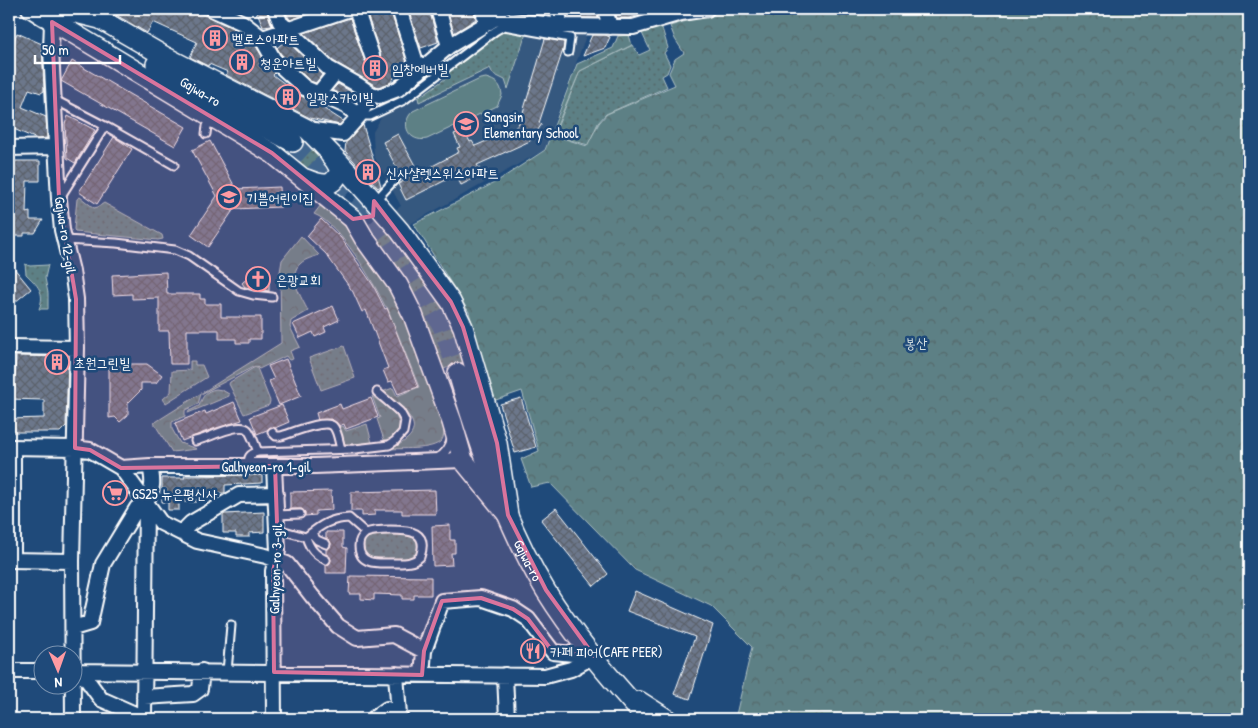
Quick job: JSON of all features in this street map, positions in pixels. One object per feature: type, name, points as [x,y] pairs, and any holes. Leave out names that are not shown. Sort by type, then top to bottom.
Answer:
[{"type":"main road","points":[[57,13],[104,14],[164,56],[307,129],[374,201],[397,228],[451,302],[463,327],[497,443],[508,515]]},
{"type":"main road","points":[[57,13],[66,29],[212,127],[272,153],[353,219],[364,238],[398,285],[413,315],[452,422],[463,460],[508,515]]},
{"type":"main road","name":"Gajwa-ro","points":[[57,13],[293,142]]},
{"type":"main road","points":[[298,175],[309,181],[325,184],[334,180],[338,175],[339,168],[326,149]]},
{"type":"main road","points":[[353,219],[352,207],[359,201],[369,198],[374,201]]},
{"type":"main road","points":[[375,252],[372,244],[373,237],[377,231],[384,226],[392,225],[397,228]]},
{"type":"main road","name":"Gajwa-ro","points":[[458,373],[471,420],[508,515],[527,556],[568,624],[619,688],[647,719]]},
{"type":"main road","points":[[594,656],[629,719]]},
{"type":"main road","points":[[594,656],[644,705],[667,719]]},
{"type":"street","points":[[29,9],[43,18],[57,13]]},
{"type":"street","name":"Gajwa-ro","points":[[37,9],[57,13]]},
{"type":"street","points":[[212,9],[243,23],[262,37],[274,60],[305,88],[346,106],[359,116]]},
{"type":"street","points":[[275,9],[280,22],[328,68],[375,95]]},
{"type":"street","points":[[262,37],[349,9]]},
{"type":"street","points":[[356,9],[372,56]]},
{"type":"street","points":[[399,9],[419,72]]},
{"type":"street","points":[[438,9],[449,46]]},
{"type":"street","points":[[482,9],[487,23]]},
{"type":"street","points":[[557,9],[561,26]]},
{"type":"street","points":[[606,9],[610,27]]},
{"type":"street","points":[[307,129],[343,134],[375,95],[398,89],[449,46],[496,18],[516,15],[561,26],[633,27],[653,15],[698,9]]},
{"type":"street","name":"Gajwa-ro 12-gil","points":[[57,13],[50,38],[60,199],[65,240],[76,298],[75,448]]},
{"type":"street","points":[[318,94],[335,73]]},
{"type":"street","points":[[9,148],[56,147]]},
{"type":"street","points":[[9,348],[77,348]]},
{"type":"street","points":[[72,561],[11,560],[11,447],[90,450],[122,468],[160,523],[197,541],[287,564],[338,626],[357,638],[394,635],[424,651]]},
{"type":"street","points":[[73,646],[72,561],[75,448]]},
{"type":"street","name":"Galhyeon-ro 1-gil","points":[[122,468],[150,466],[274,466],[463,460]]},
{"type":"street","points":[[73,628],[90,623],[103,564],[137,508],[152,494],[153,479],[150,466]]},
{"type":"street","name":"Galhyeon-ro 3-gil","points":[[274,466],[278,551],[273,571],[274,719]]},
{"type":"street","points":[[181,533],[191,523],[239,495],[276,494]]},
{"type":"street","points":[[82,676],[101,699],[145,719],[146,501]]},
{"type":"street","points":[[422,675],[424,651],[442,601],[481,598],[513,608],[528,619],[553,652],[594,656]]},
{"type":"street","points":[[82,671],[545,676],[571,669],[594,656]]},
{"type":"street","points":[[9,671],[32,671]]},
{"type":"street","points":[[144,697],[193,694],[200,688],[202,671]]},
{"type":"street","points":[[396,674],[399,718]]},
{"type":"street","points":[[505,675],[507,719]]},
{"type":"street","points":[[73,696],[73,719]]},
{"type":"street","points":[[372,719],[387,709],[399,718]]},
{"type":"lane","points":[[359,116],[370,116],[404,100],[504,26],[570,38],[568,52]]},
{"type":"lane","points":[[53,99],[174,165]]},
{"type":"lane","points":[[60,199],[105,126]]},
{"type":"lane","points":[[374,201],[397,176]]},
{"type":"lane","points":[[65,240],[116,243],[175,250],[189,256],[246,294],[272,297]]},
{"type":"lane","points":[[248,466],[248,456],[251,453],[389,445],[403,432],[405,421],[400,412],[377,392]]},
{"type":"lane","points":[[430,461],[440,457],[450,446],[452,422]]},
{"type":"lane","points":[[272,432],[276,436],[281,436],[326,424],[335,430],[341,449]]},
{"type":"lane","points":[[195,440],[208,438],[241,426],[248,430],[258,452]]},
{"type":"lane","points":[[276,515],[300,514]]},
{"type":"lane","points":[[308,535],[326,522],[349,518],[366,533]]},
{"type":"lane","points":[[277,529],[308,535],[326,544]]},
{"type":"lane","points":[[372,530],[408,530],[420,537],[422,551],[420,557],[409,563],[373,564],[361,556],[359,550],[361,537],[366,533],[372,530]]},
{"type":"lane","points":[[308,535],[309,547],[314,554],[326,560]]},
{"type":"lane","points":[[228,672],[231,625]]},
{"type":"highlighted area","points":[[52,22],[272,153],[353,219],[373,216],[374,201],[451,302],[463,327],[497,443],[508,515],[546,590],[594,656],[553,652],[528,619],[513,609],[481,598],[442,601],[424,651],[422,675],[274,672],[273,571],[278,551],[275,466],[121,468],[90,450],[75,448],[76,299],[59,199]]},
{"type":"shaded area","name":"Sangsin Elementary School","points":[[494,23],[538,26],[586,36],[544,150],[403,228],[392,212],[401,206],[374,156],[373,132],[382,116],[441,80],[433,70]]},
{"type":"green space","name":"봉산","points":[[712,9],[1249,9],[1249,719],[735,719],[752,647],[711,606],[635,570],[550,483],[531,487],[521,459],[539,451],[522,391],[493,401],[469,312],[414,224],[496,182],[545,150],[577,64],[613,48],[618,36],[629,35],[632,45],[580,71],[553,135],[587,146],[599,123],[607,114],[675,85],[669,73],[675,59],[684,53],[675,39],[670,26],[710,14]]},
{"type":"green space","points":[[661,25],[668,48],[664,53],[670,65],[667,73],[662,76],[667,87],[606,114],[598,123],[588,145],[554,135],[580,71],[633,45],[639,55],[650,50],[641,31]]},
{"type":"green space","points":[[506,28],[526,33],[508,89],[505,80],[493,74],[490,68],[419,102],[418,98],[449,76],[446,70]]},
{"type":"green space","points":[[486,78],[495,82],[500,88],[502,95],[497,106],[427,139],[415,138],[408,131],[407,121],[413,111],[480,79]]},
{"type":"green space","points":[[314,141],[334,167],[329,179],[297,166]]},
{"type":"green space","points":[[80,197],[94,208],[104,203],[162,235],[163,239],[75,232],[77,199]]},
{"type":"green space","points":[[321,205],[341,222],[358,241],[397,298],[440,414],[444,432],[443,438],[434,445],[419,448],[390,449],[411,435],[413,428],[412,421],[407,414],[382,392],[393,388],[397,396],[419,387],[387,307],[372,282],[345,241],[324,220],[314,214]]},
{"type":"green space","points":[[392,232],[446,303],[466,361],[438,371],[375,243],[381,233]]},
{"type":"green space","points":[[301,236],[319,255],[303,262],[297,268],[295,274],[299,293],[308,311],[291,321],[290,327],[300,347],[290,351],[293,359],[289,360],[286,356],[259,369],[253,367],[201,394],[198,404],[185,410],[185,416],[172,422],[172,429],[180,443],[197,449],[172,452],[154,423],[281,343],[280,272],[282,260]]},
{"type":"green space","points":[[25,264],[30,266],[48,265],[45,278],[48,293],[48,309],[39,309],[41,293],[37,285],[26,274]]},
{"type":"green space","points":[[344,346],[355,378],[321,390],[309,358]]},
{"type":"green space","points":[[190,361],[195,361],[195,365],[202,365],[207,377],[166,403],[163,399],[171,392],[172,371],[190,370]]},
{"type":"green space","points":[[255,367],[270,401],[269,405],[244,414],[229,384]]},
{"type":"green space","points":[[216,389],[222,390],[229,394],[229,396],[188,413],[199,406],[207,393]]},
{"type":"green space","points":[[372,396],[391,410],[398,420],[398,431],[390,438],[384,440],[377,419],[380,418]]},
{"type":"green space","points":[[367,424],[372,443],[345,444],[339,428],[343,426],[346,431]]},
{"type":"green space","points":[[409,530],[421,543],[416,560],[366,560],[359,543],[366,533]]},
{"type":"building","points":[[120,9],[191,9],[239,31],[254,43],[262,56],[263,63],[265,62],[275,73],[273,75],[301,96],[343,121],[340,125],[310,118],[226,75],[228,72],[209,64],[208,66],[190,57],[197,42],[153,22],[147,33],[116,15]]},
{"type":"building","points":[[256,9],[266,9],[272,26],[263,27]]},
{"type":"building","points":[[284,9],[322,9],[290,20]]},
{"type":"building","points":[[365,9],[390,9],[409,69],[397,74],[390,83],[378,87],[333,61],[304,33],[350,18],[364,59],[370,64],[375,64],[380,58],[380,53]]},
{"type":"building","points":[[408,9],[417,9],[417,11],[429,9],[438,42],[421,48]]},
{"type":"building","points":[[447,9],[473,9],[476,19],[454,33]]},
{"type":"building","points":[[566,9],[596,9],[598,18],[568,17]]},
{"type":"building","points":[[614,9],[653,9],[653,12],[629,18],[617,18]]},
{"type":"building","points":[[17,33],[42,44],[44,91],[41,93],[29,89],[22,107],[46,117],[47,138],[37,139],[9,127],[9,52]]},
{"type":"building","points":[[592,35],[610,37],[605,48],[583,56]]},
{"type":"building","points":[[545,39],[564,42],[563,50],[539,123],[542,124],[530,141],[477,165],[483,174],[461,185],[456,175],[406,200],[398,184],[404,181],[402,175],[383,142],[398,134],[419,173],[459,152],[457,148],[460,147],[454,134],[464,130],[470,142],[472,141],[475,146],[512,130],[521,119]]},
{"type":"building","points":[[286,40],[322,75],[316,83],[310,81],[281,54],[277,48]]},
{"type":"building","points":[[72,61],[186,127],[175,146],[61,81]]},
{"type":"building","points":[[338,84],[360,97],[356,103],[332,90]]},
{"type":"building","points":[[68,116],[95,130],[75,163],[67,158],[65,124]]},
{"type":"building","name":"신사샬렛스위스아파트","points":[[363,125],[381,186],[378,188],[345,151],[346,142]]},
{"type":"building","points":[[114,137],[132,149],[97,204],[79,192]]},
{"type":"building","points":[[210,141],[236,189],[280,187],[281,207],[234,209],[208,247],[191,235],[217,196],[192,150]]},
{"type":"building","points":[[9,161],[40,161],[40,181],[27,181],[26,213],[30,212],[30,220],[43,220],[35,233],[24,233],[24,236],[9,236]]},
{"type":"building","points":[[321,219],[341,238],[373,285],[385,309],[387,308],[418,387],[398,394],[392,381],[388,382],[383,370],[388,368],[366,310],[362,312],[353,292],[326,254],[307,236]]},
{"type":"building","points":[[9,262],[31,289],[9,307]]},
{"type":"building","name":"은광교회","points":[[257,269],[269,275],[269,291],[245,287],[242,283]]},
{"type":"building","points":[[166,272],[167,294],[200,294],[200,299],[205,299],[205,304],[221,304],[221,317],[261,317],[261,339],[249,339],[249,343],[236,343],[236,339],[219,339],[219,330],[187,330],[187,364],[170,364],[169,331],[159,331],[159,298],[132,299],[132,294],[113,295],[112,275]]},
{"type":"building","points":[[333,306],[339,320],[324,327],[326,332],[315,337],[313,332],[300,338],[293,324]]},
{"type":"building","points":[[16,356],[68,358],[66,426],[60,432],[9,432],[9,419],[44,418],[44,400],[9,399],[9,390],[14,390]]},
{"type":"building","points":[[286,359],[301,396],[279,405],[269,381],[274,379],[268,366]]},
{"type":"building","points":[[114,364],[147,364],[162,375],[156,383],[141,383],[141,390],[128,403],[128,415],[120,422],[115,417],[109,418],[109,367],[114,367]]},
{"type":"building","points":[[371,398],[378,417],[346,429],[344,424],[339,426],[331,419],[318,420],[316,413],[340,404],[342,409]]},
{"type":"building","points":[[521,398],[536,447],[515,453],[500,404]]},
{"type":"building","points":[[234,402],[242,420],[182,441],[175,423],[205,411],[206,414]]},
{"type":"building","points":[[282,405],[289,422],[275,428],[270,427],[257,434],[250,417]]},
{"type":"building","points":[[262,475],[262,483],[225,485],[225,493],[196,493],[197,502],[179,502],[179,510],[168,510],[168,502],[162,502],[162,478]]},
{"type":"building","points":[[435,490],[436,514],[402,514],[402,510],[375,510],[375,515],[362,516],[362,511],[351,511],[351,492]]},
{"type":"building","points":[[331,491],[332,510],[316,511],[316,515],[305,516],[305,512],[302,509],[290,509],[290,492]]},
{"type":"building","points":[[556,508],[608,574],[594,586],[541,520]]},
{"type":"building","points":[[264,512],[264,532],[249,533],[249,537],[236,537],[236,533],[223,533],[223,515]]},
{"type":"building","points":[[450,525],[450,540],[455,540],[455,553],[451,553],[452,565],[433,566],[432,526]]},
{"type":"building","points":[[326,532],[343,532],[343,547],[347,548],[346,573],[326,573],[326,565],[331,560],[326,554],[326,549],[331,544],[326,538]]},
{"type":"building","points":[[350,576],[431,577],[431,595],[414,595],[414,599],[402,599],[402,595],[374,594],[374,600],[361,599],[361,594],[349,594]]},
{"type":"building","points":[[635,591],[713,625],[690,699],[674,694],[695,637],[627,611]]},
{"type":"tunnel","points":[[293,142],[375,219],[387,234],[442,326],[458,373]]},
{"type":"place","name":"벨로스아파트","points":[[215,38]]},
{"type":"place","name":"청운아트빌","points":[[242,62]]},
{"type":"place","name":"임창에버빌","points":[[375,68]]},
{"type":"place","name":"일광스카이빌","points":[[288,97]]},
{"type":"place","name":"Sangsin Elementary School","points":[[466,124]]},
{"type":"place","name":"신사샬렛스위스아파트","points":[[368,172]]},
{"type":"place","name":"기쁨어린이집","points":[[229,197]]},
{"type":"place","name":"은광교회","points":[[258,279]]},
{"type":"place","name":"초원그린빌","points":[[57,362]]},
{"type":"place","name":"GS25 뉴은평신사","points":[[115,493]]},
{"type":"place","name":"카페 피어(CAFE PEER)","points":[[533,651]]}]
